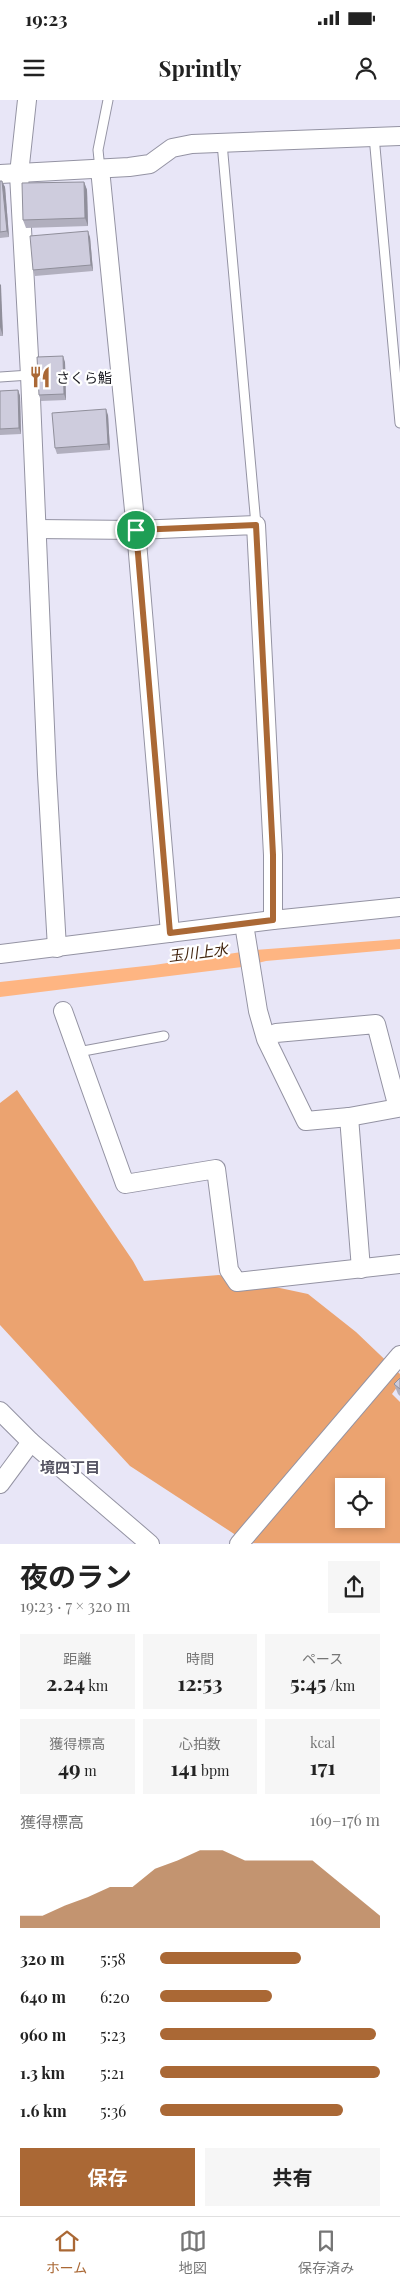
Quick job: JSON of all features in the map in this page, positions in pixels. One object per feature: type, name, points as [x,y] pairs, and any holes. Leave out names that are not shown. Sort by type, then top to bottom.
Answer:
[{"type":"street","points":[[27,100],[19,174],[57,948]]},
{"type":"street","points":[[0,174],[100,169],[150,164],[172,148],[192,144],[400,136]]},
{"type":"street","points":[[100,169],[136,530],[170,933]]},
{"type":"street","points":[[37,529],[136,530],[256,525],[273,855],[273,920]]},
{"type":"street","points":[[0,954],[273,920],[400,908]]},
{"type":"street","points":[[244,924],[258,1011],[266,1039],[306,1121],[349,1117],[398,1108],[376,1024],[276,1033],[266,1039]]},
{"type":"street","points":[[63,1011],[125,1184],[216,1169],[229,1270],[237,1282],[400,1264]]},
{"type":"street","points":[[349,1117],[361,1269]]},
{"type":"street","points":[[240,1544],[400,1355]]},
{"type":"street","points":[[0,1411],[30,1442],[150,1544]]},
{"type":"street","points":[[0,1484],[30,1442]]},
{"type":"lane","points":[[100,169],[98,150],[108,100]]},
{"type":"lane","points":[[374,136],[398,379],[400,424]]},
{"type":"lane","points":[[222,143],[256,525]]},
{"type":"lane","points":[[0,377],[30,375]]},
{"type":"lane","points":[[78,1052],[164,1036]]},
{"type":"shaded area","points":[[400,939],[400,949],[266,961],[242,967],[0,997],[0,982],[154,965],[255,950]]},
{"type":"shaded area","points":[[17,1090],[133,1261],[144,1281],[219,1275],[308,1294],[356,1332],[400,1374],[400,1383],[392,1394],[400,1402],[400,1543],[248,1543],[130,1466],[0,1325],[0,1103]]},
{"type":"building","points":[[0,181],[2,181],[7,231],[0,232]]},
{"type":"building","points":[[84,182],[85,218],[23,220],[22,183]]},
{"type":"building","points":[[88,231],[91,265],[33,270],[30,236]]},
{"type":"building","points":[[63,356],[64,394],[39,395],[37,357]]},
{"type":"building","points":[[18,390],[19,428],[0,429],[0,391]]},
{"type":"building","points":[[106,409],[108,444],[55,448],[52,413]]},
{"type":"building","points":[[400,1378],[400,1389],[394,1384]]},
{"type":"place","name":"さくら鮨","points":[[40,377]]},
{"type":"district","name":"境四丁目","points":[[70,1467]]},
{"type":"route","points":[[256,525],[273,855],[273,920],[170,933],[136,530],[256,525]]},
{"type":"water label","name":"玉川上水","points":[[198,952]]}]
